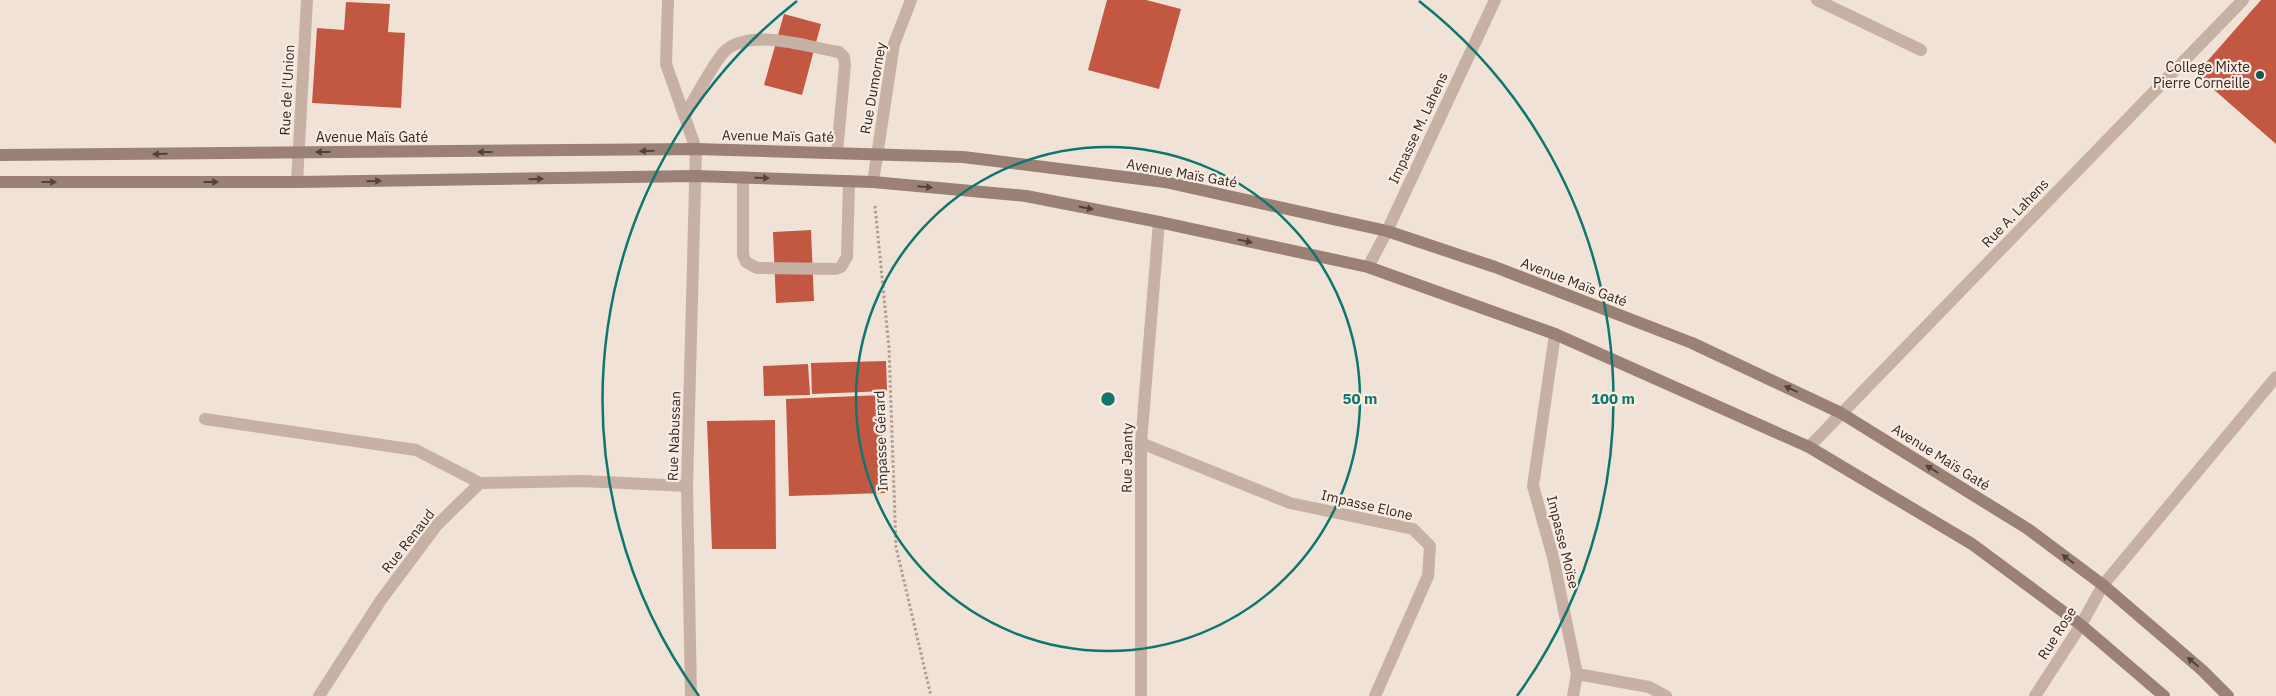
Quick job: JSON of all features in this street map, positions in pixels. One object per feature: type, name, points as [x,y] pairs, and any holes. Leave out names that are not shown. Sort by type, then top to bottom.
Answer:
[{"type":"main road","name":"Avenue Maïs Gaté","points":[[0,155],[696,150],[963,157],[1165,182],[1387,231],[1495,267],[1692,343],[1841,413],[2028,529],[2103,585],[2202,670],[2228,696]]},
{"type":"main road","points":[[0,182],[297,182],[696,176],[873,182],[1026,196],[1159,222],[1368,267],[1555,334],[1809,447],[1972,544],[2081,625],[2164,696]]},
{"type":"street","name":"Rue de l'Union","points":[[297,182],[307,0]]},
{"type":"street","name":"Rue Nabussan","points":[[668,0],[666,64],[696,150],[687,486],[691,696]]},
{"type":"street","name":"Rue Dumorney","points":[[873,182],[894,44],[911,0]]},
{"type":"street","name":"Impasse M. Lahens","points":[[1368,267],[1387,231],[1495,0]]},
{"type":"street","points":[[1817,0],[1921,50]]},
{"type":"street","name":"Rue A. Lahens","points":[[1809,447],[2243,0]]},
{"type":"street","points":[[684,115],[725,51],[738,43],[767,39],[839,52],[844,57],[845,64],[837,153]]},
{"type":"street","points":[[743,177],[743,254],[746,262],[757,268],[836,269],[841,267],[847,257],[849,181]]},
{"type":"street","name":"Rue Jeanty","points":[[1141,696],[1141,443],[1159,222]]},
{"type":"street","name":"Impasse Moïse","points":[[1555,334],[1533,486],[1553,557],[1577,674],[1573,696]]},
{"type":"street","name":"Rue Rose","points":[[2035,696],[2081,625],[2103,585],[2276,377]]},
{"type":"street","points":[[205,419],[416,450],[480,483],[582,481],[687,486]]},
{"type":"street","name":"Impasse Elone","points":[[1141,443],[1290,503],[1413,529],[1430,546],[1428,576],[1375,696]]},
{"type":"street","name":"Rue Renaud","points":[[319,696],[381,600],[437,525],[480,483]]},
{"type":"street","points":[[1577,674],[1649,687],[1666,696]]},
{"type":"path","name":"Impasse Gérard","points":[[873,182],[889,348],[896,547],[931,696]]},
{"type":"building","points":[[1107,0],[1146,0],[1181,9],[1159,89],[1088,70]]},
{"type":"building","points":[[2261,0],[2276,0],[2276,144],[2196,74]]},
{"type":"building","points":[[346,2],[390,4],[388,32],[405,33],[401,108],[312,103],[317,28],[344,30]]},
{"type":"building","points":[[784,14],[821,24],[802,95],[764,85]]},
{"type":"building","points":[[811,230],[814,301],[776,303],[773,232]]},
{"type":"building","points":[[886,361],[887,391],[812,394],[811,363]]},
{"type":"building","points":[[808,364],[810,395],[764,396],[763,366]]},
{"type":"building","points":[[882,395],[885,493],[789,496],[786,399]]},
{"type":"building","points":[[775,420],[776,549],[712,549],[707,421]]},
{"type":"place","name":"College Mixte Pierre Corneille","points":[[2260,75]]}]
